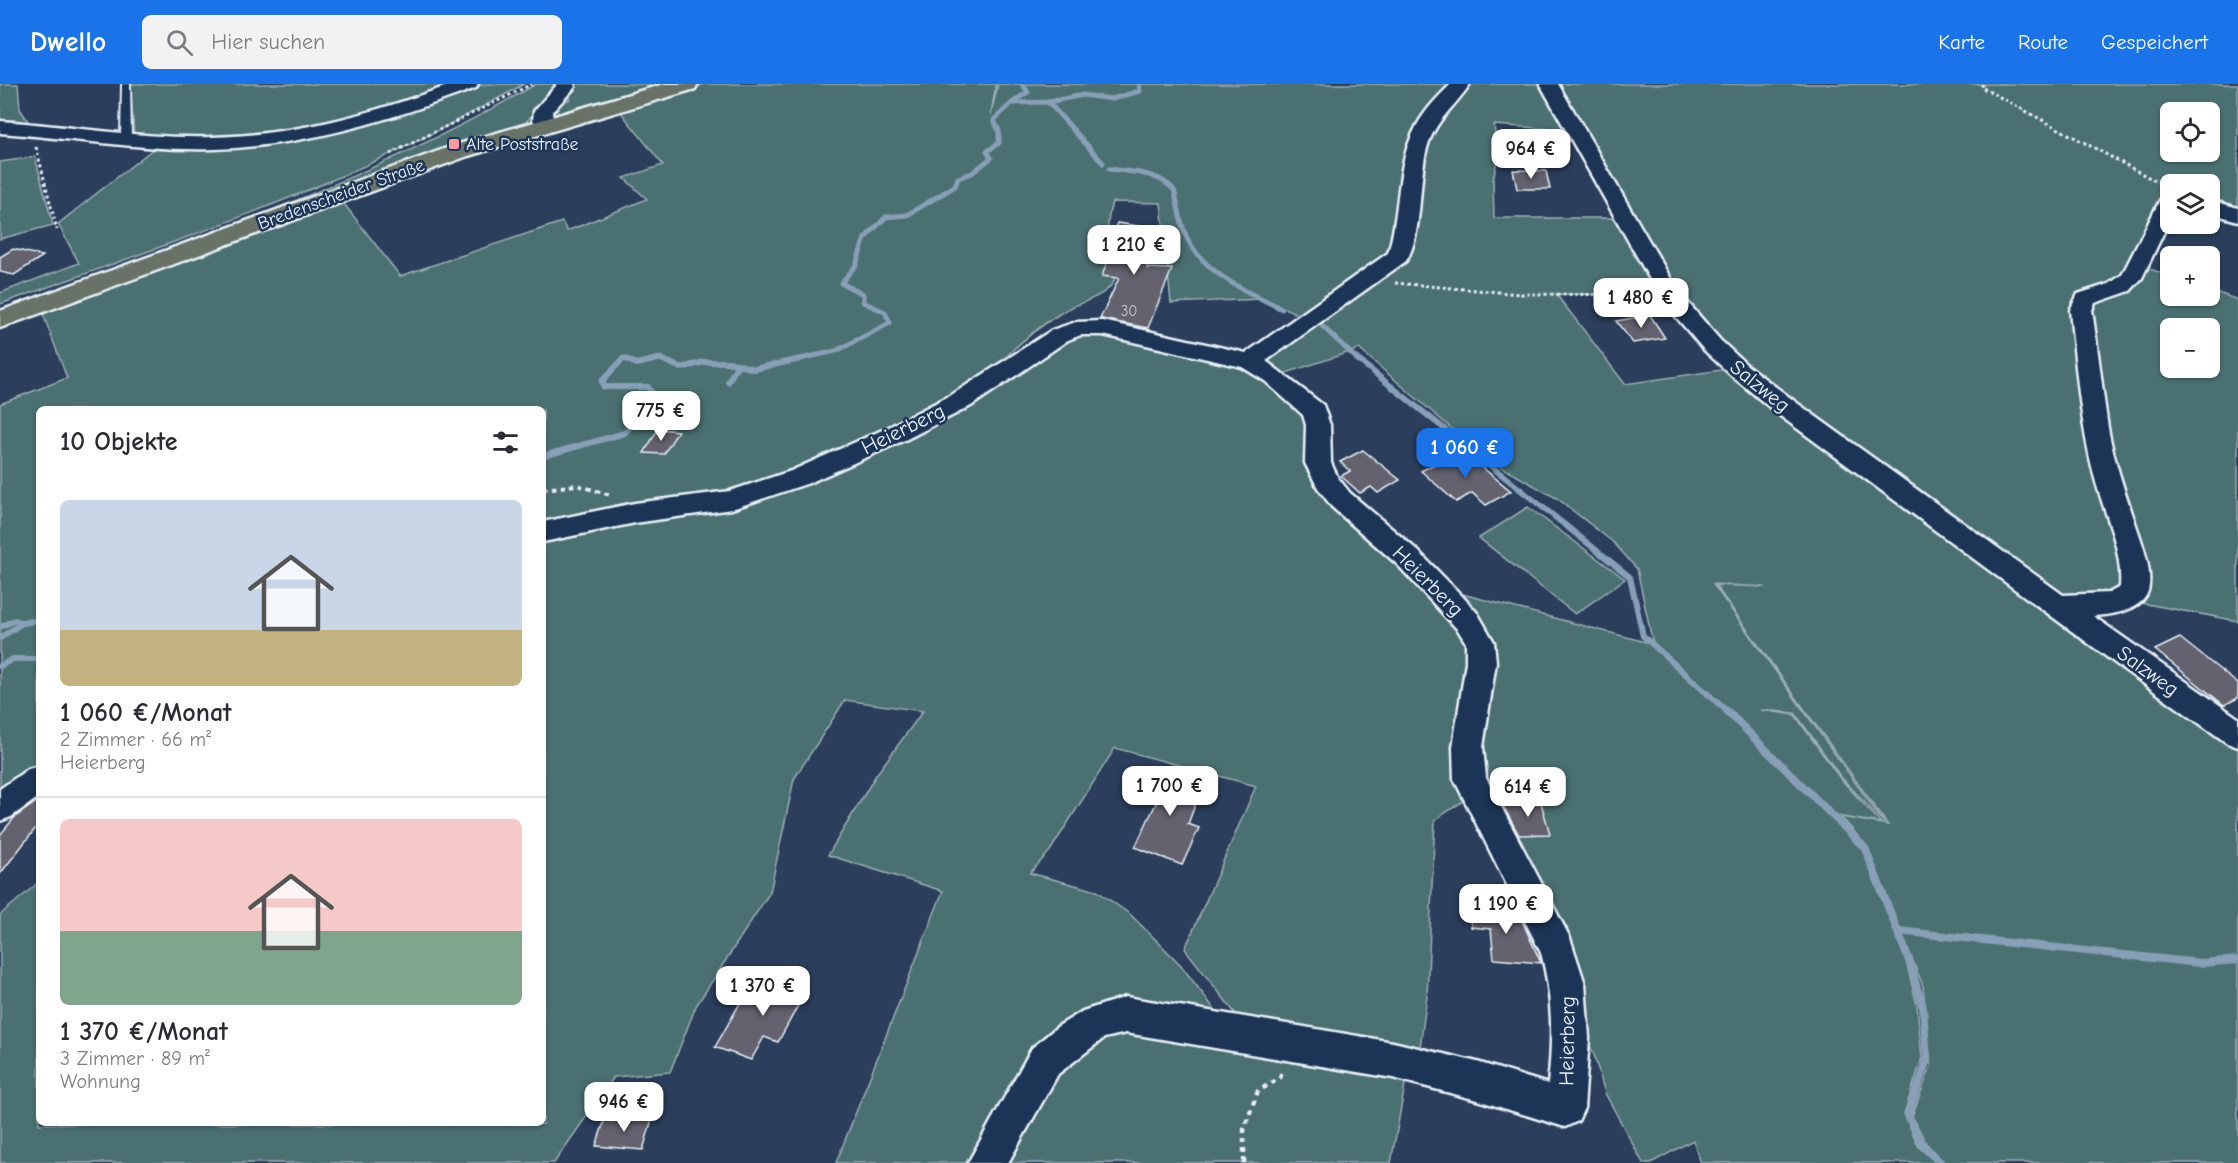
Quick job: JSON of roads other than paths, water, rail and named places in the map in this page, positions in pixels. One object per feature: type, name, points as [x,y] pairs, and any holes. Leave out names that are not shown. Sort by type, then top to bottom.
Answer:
[{"type":"main road","name":"Bredenscheider Straße","points":[[0,320],[433,160],[687,84]]},
{"type":"street","points":[[0,127],[202,143],[266,140],[304,134],[357,121],[418,103],[469,84]]},
{"type":"street","points":[[547,125],[543,120],[543,111],[561,94],[566,87],[565,84]]},
{"type":"street","points":[[1250,361],[1398,256],[1405,237],[1413,163],[1423,130],[1461,84]]},
{"type":"street","name":"Salzweg","points":[[1549,84],[1669,294],[1699,332],[1740,371],[1788,409],[2129,658],[2238,734]]},
{"type":"street","points":[[2220,209],[2238,215]]},
{"type":"street","points":[[2059,606],[2100,605],[2121,601],[2134,591],[2136,577],[2130,547],[2107,476],[2096,429],[2081,310],[2086,299],[2120,288],[2130,279],[2160,213]]},
{"type":"street","name":"Heierberg","points":[[546,531],[635,513],[732,500],[800,477],[898,433],[962,400],[1060,335],[1083,327],[1103,328],[1250,361],[1274,376],[1314,411],[1318,425],[1318,464],[1327,482],[1341,500],[1408,558],[1468,622],[1480,642],[1481,662],[1468,747],[1470,779],[1558,950],[1567,984],[1571,1038],[1565,1108],[1477,1081],[1393,1060],[1126,1015],[1096,1023],[1070,1040],[1045,1061],[987,1163]]},
{"type":"street","points":[[0,807],[36,781]]},
{"type":"lane","points":[[126,84],[126,138]]},
{"type":"waterway","points":[[1013,102],[1028,92],[1022,84]]},
{"type":"waterway","points":[[1048,102],[1083,95],[1112,99],[1140,91],[1139,84]]},
{"type":"waterway","points":[[795,360],[836,351],[890,323],[885,312],[863,302],[863,294],[841,283],[856,265],[865,238],[886,217],[907,215],[955,186],[958,178],[972,173],[991,158],[987,151],[999,143],[999,131],[994,120],[1012,103],[1048,102]]},
{"type":"waterway","points":[[1048,102],[1103,163]]},
{"type":"waterway","points":[[1109,169],[1152,176],[1168,184],[1174,190],[1186,236],[1204,261],[1228,280],[1282,309]]},
{"type":"waterway","points":[[1322,326],[1358,360]]},
{"type":"waterway","points":[[652,360],[660,358],[664,360]]},
{"type":"waterway","points":[[546,455],[625,433],[654,396],[648,387],[604,387],[602,381],[623,359]]},
{"type":"waterway","points":[[623,359],[629,360]]},
{"type":"waterway","points":[[625,359],[637,364],[658,359]]},
{"type":"waterway","points":[[661,359],[681,368],[705,362],[728,362],[738,365]]},
{"type":"waterway","points":[[738,365],[754,369],[801,359]]},
{"type":"waterway","points":[[1357,359],[1630,577],[1643,636],[1729,713]]},
{"type":"waterway","points":[[728,382],[738,365]]},
{"type":"waterway","points":[[0,627],[15,620],[22,623]]},
{"type":"waterway","points":[[22,623],[36,621]]},
{"type":"waterway","points":[[0,638],[22,623]]},
{"type":"waterway","points":[[0,666],[13,659],[36,659]]},
{"type":"waterway","points":[[1727,711],[1865,848],[1910,963],[1923,1008],[1927,1060],[1908,1115],[1924,1147],[1941,1163]]},
{"type":"waterway","points":[[1898,931],[2200,963],[2238,960]]},
{"type":"place","name":"Alte Poststraße","points":[[454,144]]}]
